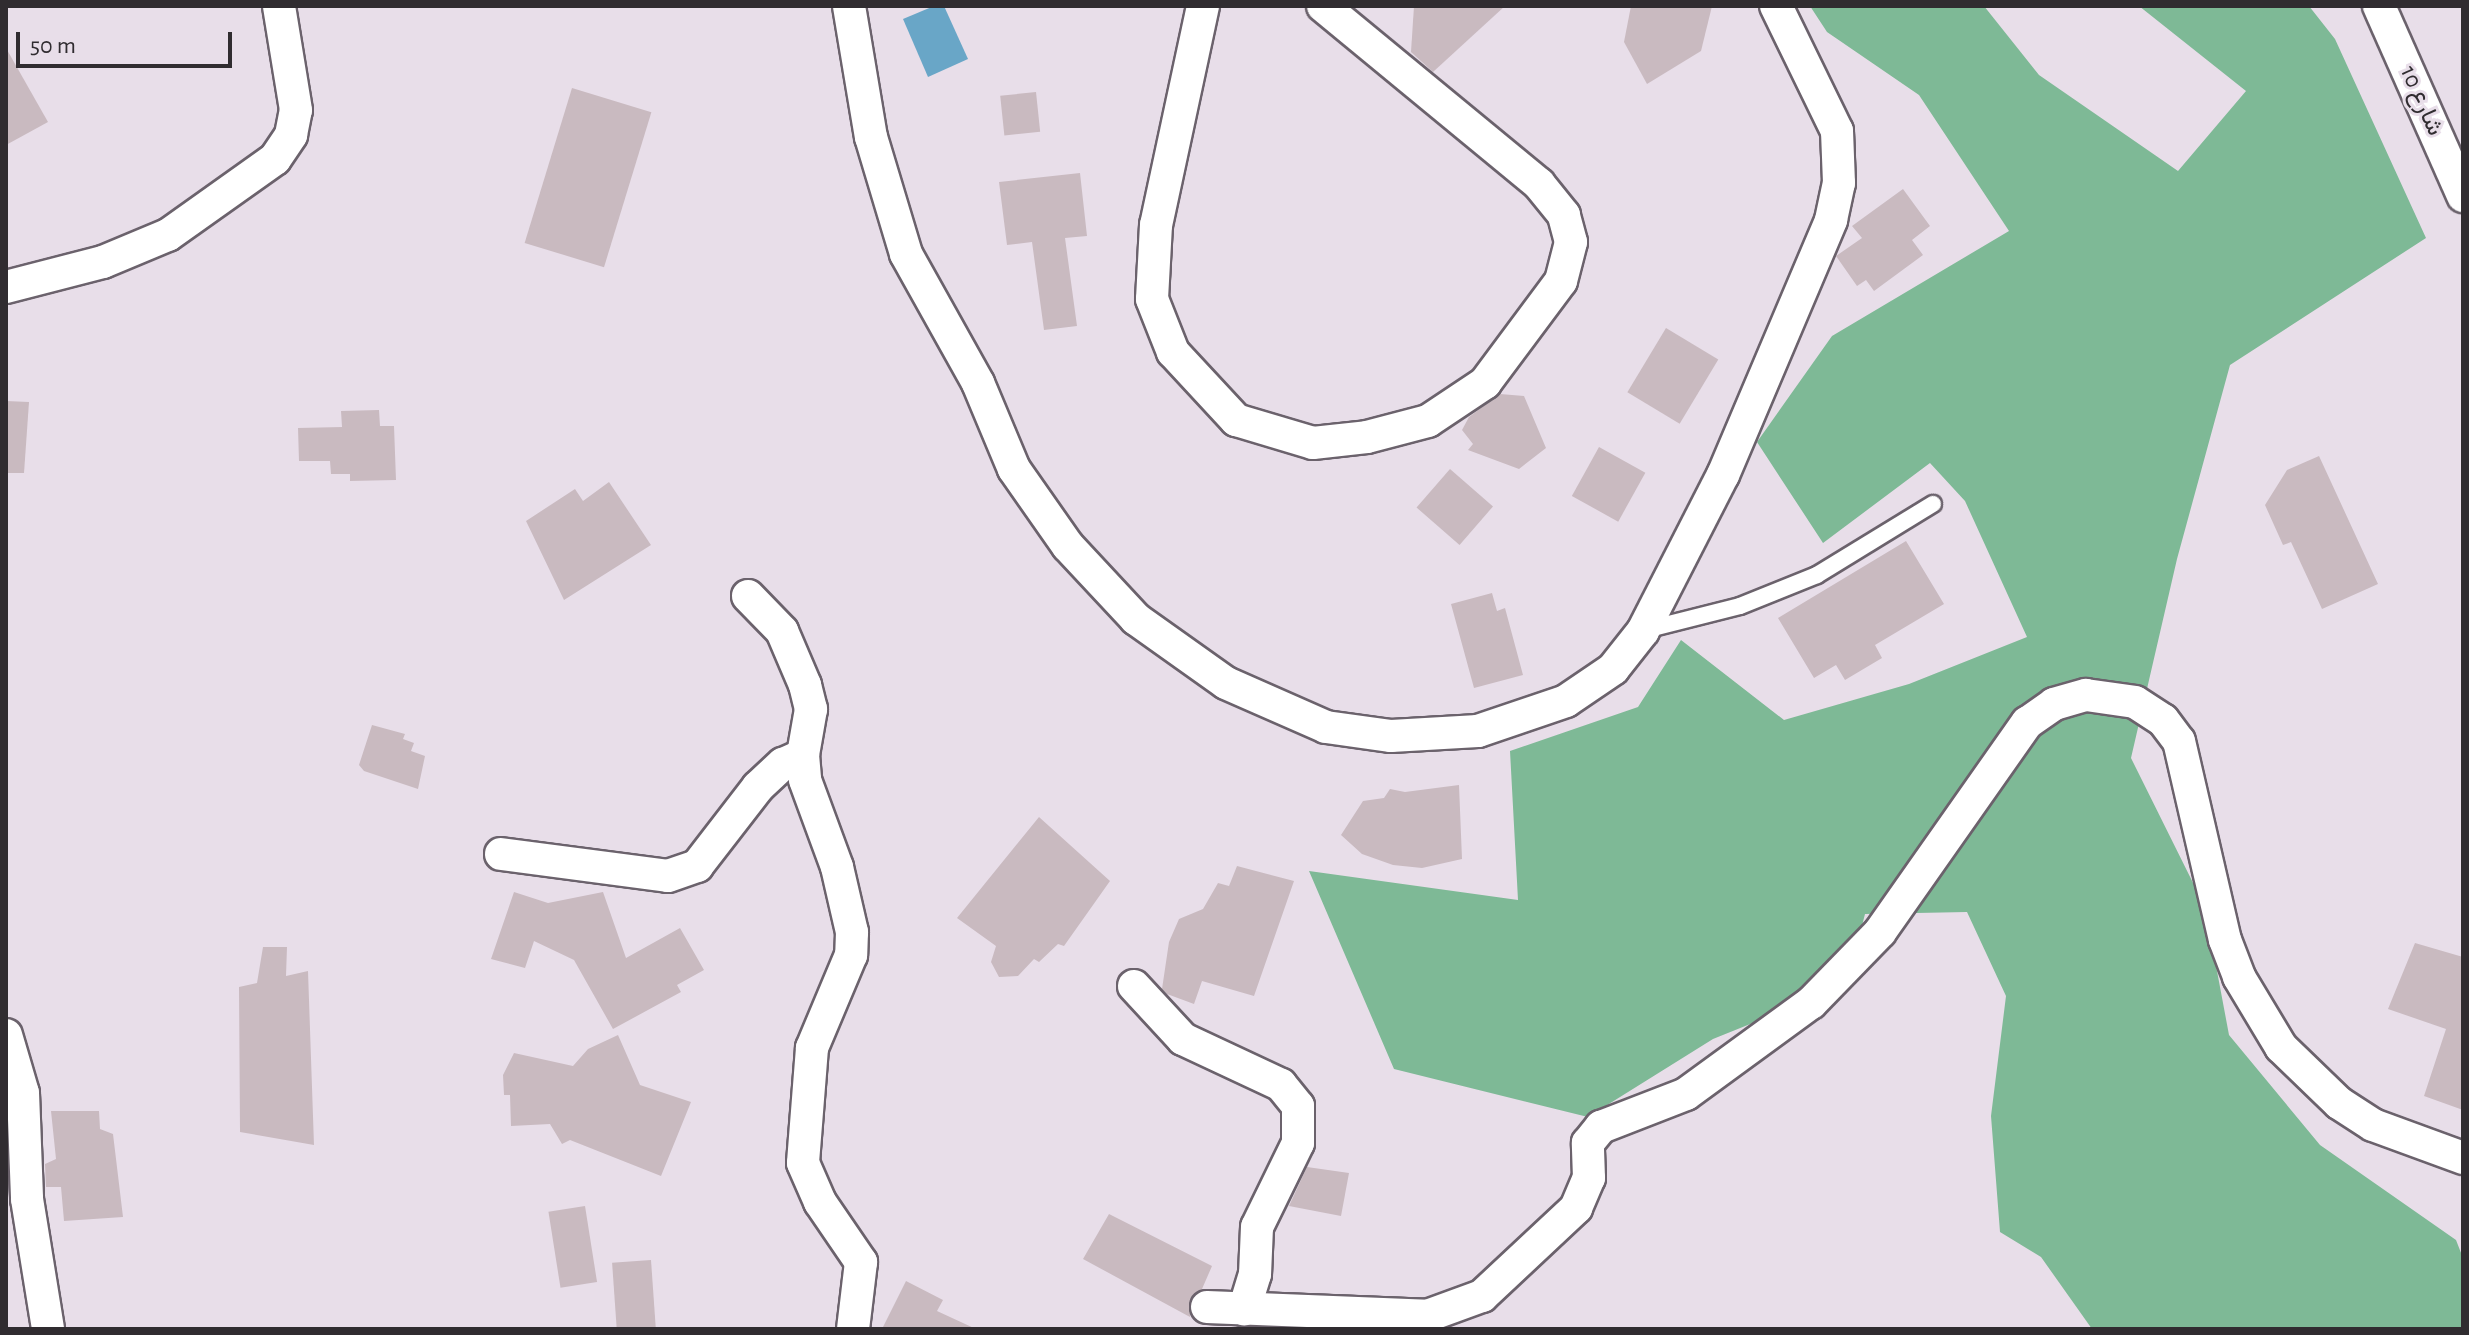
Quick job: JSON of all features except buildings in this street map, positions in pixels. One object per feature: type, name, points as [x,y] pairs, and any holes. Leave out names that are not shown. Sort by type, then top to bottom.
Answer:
[{"type":"street","points":[[6,287],[103,262],[168,235],[275,159],[291,135],[296,110],[279,6]]},
{"type":"street","points":[[849,6],[871,137],[906,254],[978,383],[1014,469],[1068,546],[1136,619],[1226,683],[1326,727],[1391,736],[1478,731],[1566,701],[1613,669],[1643,631],[1723,475],[1831,220],[1839,183],[1837,131],[1776,6]]},
{"type":"street","points":[[1203,6],[1156,225],[1152,299],[1173,352],[1236,420],[1313,443],[1367,437],[1428,421],[1485,383],[1561,281],[1571,242],[1564,215],[1539,184],[1323,6]]},
{"type":"street","name":"شارع 10","points":[[2379,6],[2463,196]]},
{"type":"street","points":[[748,596],[782,631],[796,657],[811,709],[803,755],[805,780],[837,867],[852,932],[851,955],[812,1048],[803,1163],[820,1202],[861,1262],[853,1329]]},
{"type":"street","points":[[1207,1307],[1427,1316],[1482,1296],[1583,1199],[1589,1178],[1587,1148],[1596,1133],[1615,1118],[1686,1094],[1811,1003],[1887,922],[2027,723],[2054,704],[2086,695],[2135,702],[2163,720],[2179,741],[2225,940],[2245,989],[2281,1047],[2339,1103],[2373,1125],[2463,1158]]},
{"type":"street","points":[[501,854],[668,876],[697,866],[758,787],[803,755]]},
{"type":"street","points":[[1134,986],[1183,1039],[1281,1085],[1298,1106],[1298,1143],[1257,1227],[1255,1274],[1244,1309]]},
{"type":"street","points":[[6,1035],[23,1093],[27,1199],[48,1329]]},
{"type":"lane","points":[[1643,631],[1740,606],[1817,575],[1933,504]]},
{"type":"green space","points":[[1810,6],[1984,6],[2039,75],[2178,171],[2246,91],[2139,6],[2309,6],[2335,39],[2426,238],[2230,365],[2177,559],[2131,758],[2205,907],[2229,1035],[2320,1145],[2456,1240],[2463,1258],[2463,1329],[2092,1329],[2041,1257],[2000,1232],[1991,1116],[2006,996],[1967,912],[1865,914],[1847,985],[1713,1039],[1588,1117],[1394,1069],[1309,871],[1518,900],[1510,751],[1638,707],[1681,640],[1784,720],[1909,684],[2027,637],[1965,501],[1930,463],[1823,543],[1757,442],[1832,336],[2009,231],[1919,95],[1827,32]]},
{"type":"water","points":[[934,6],[944,6],[968,59],[928,77],[903,19]]}]
